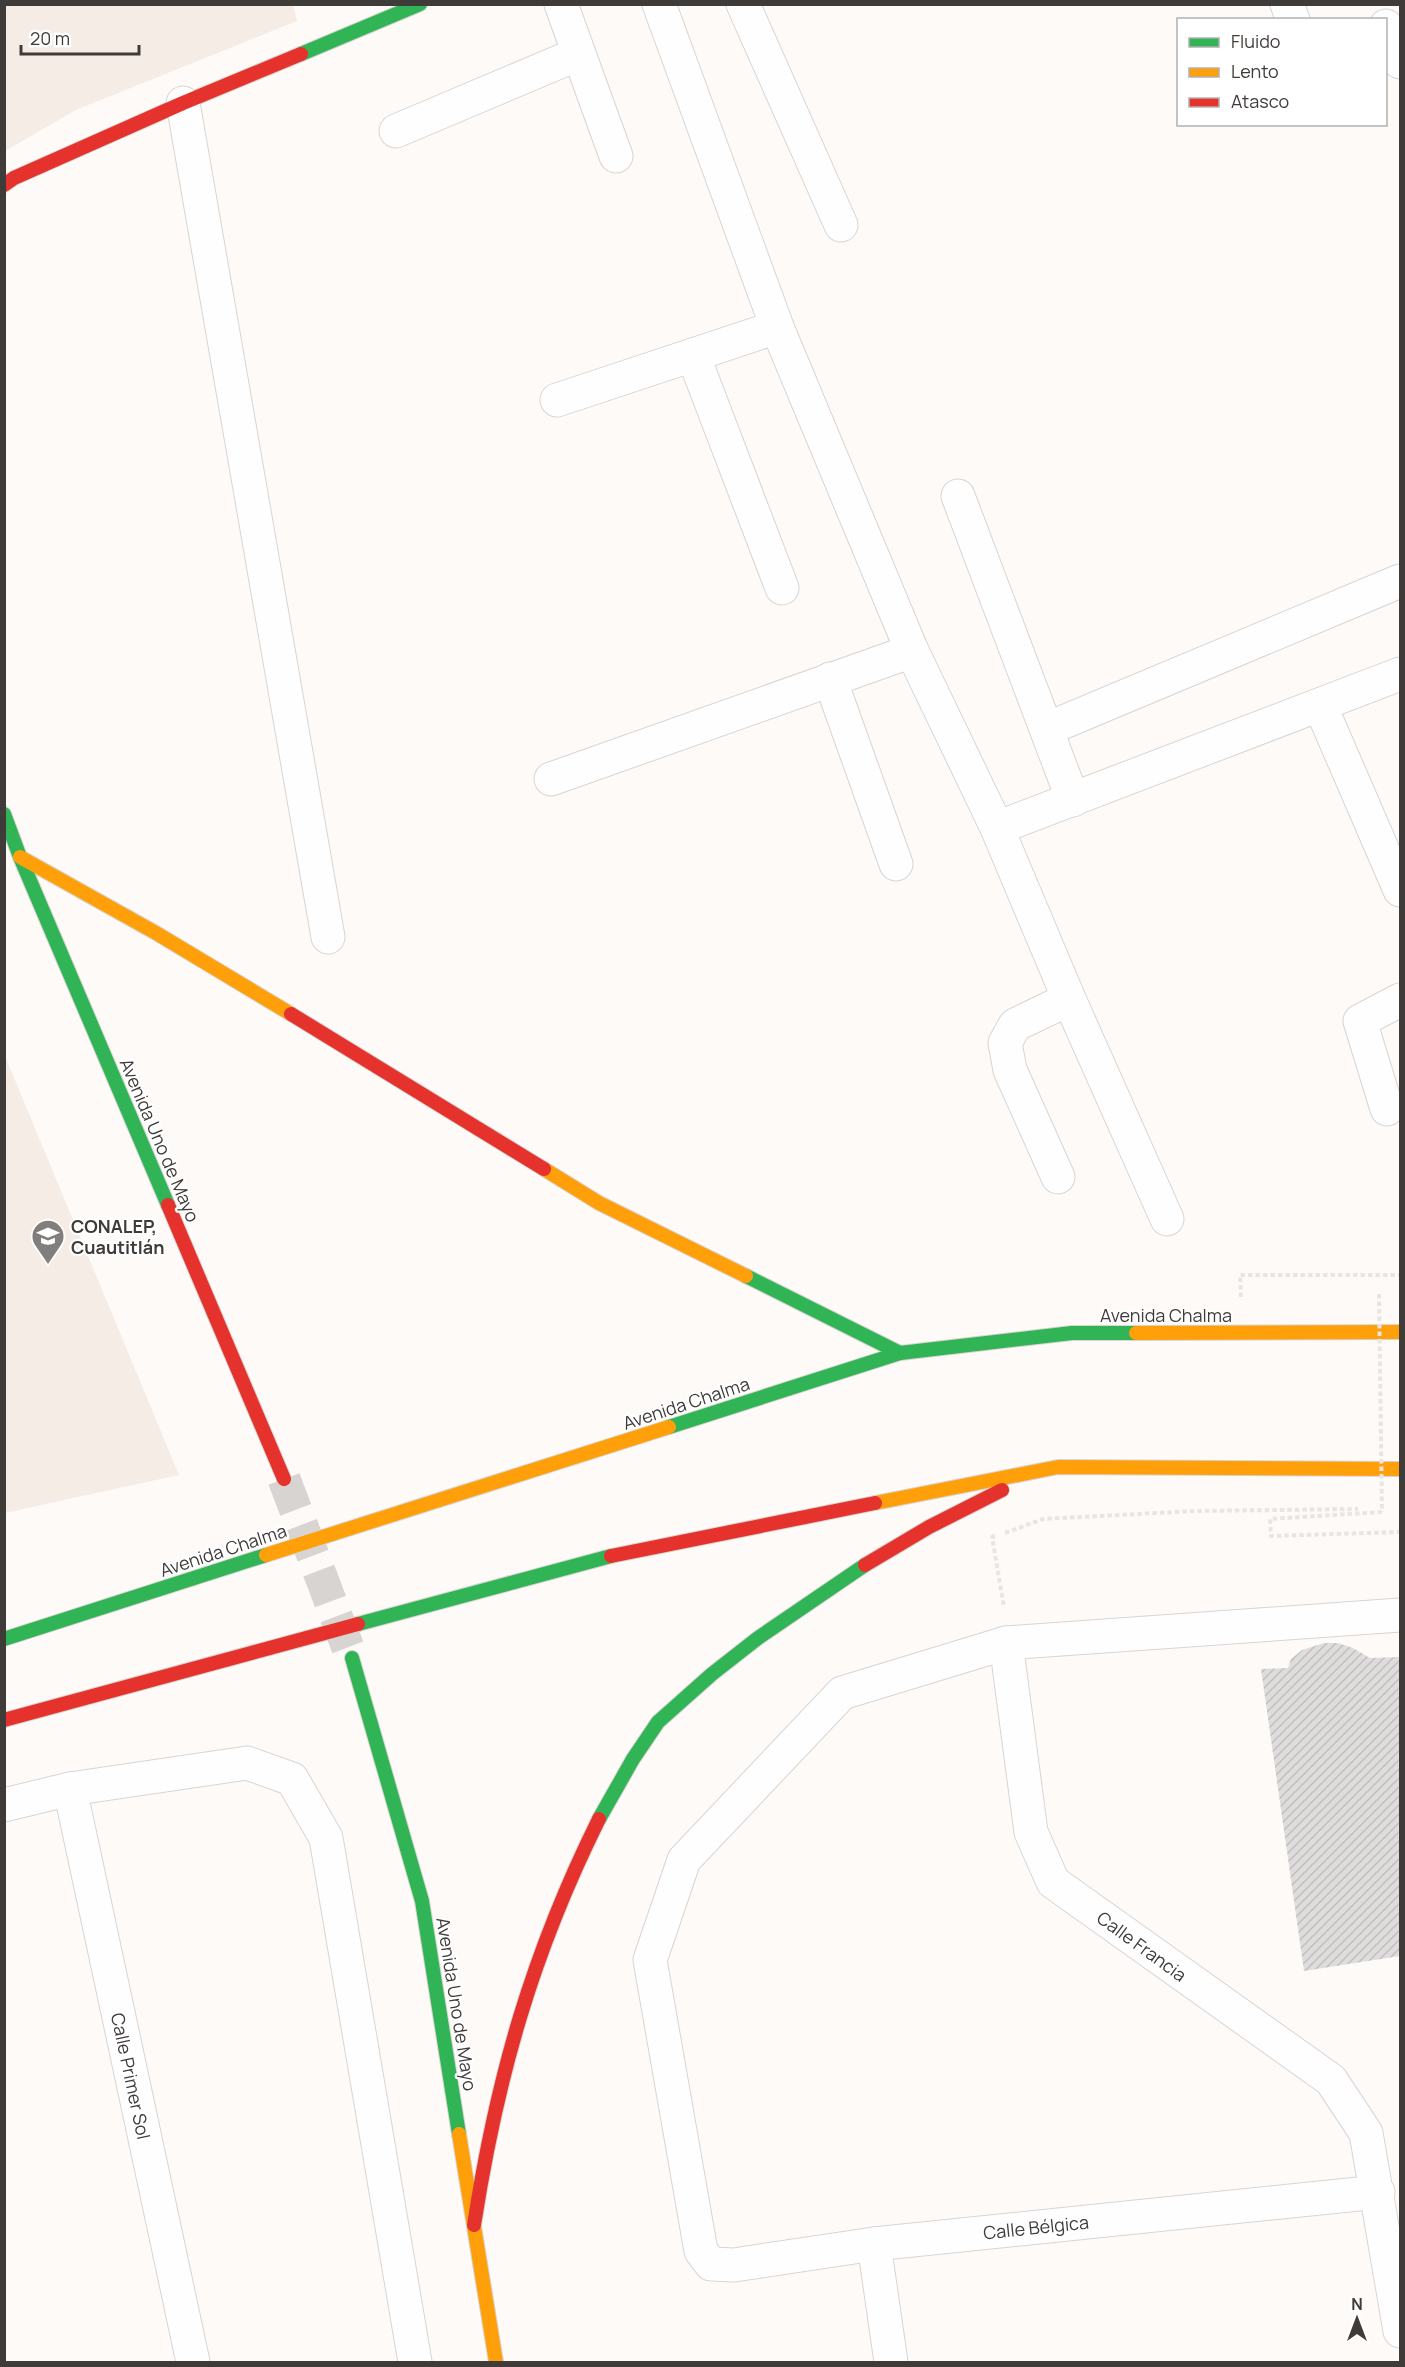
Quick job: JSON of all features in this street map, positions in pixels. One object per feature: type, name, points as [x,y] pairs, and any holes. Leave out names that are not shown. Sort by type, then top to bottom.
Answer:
[{"type":"main road","points":[[4,185],[14,178],[183,103],[420,4]]},
{"type":"main road","name":"Avenida Uno de Mayo","points":[[4,814],[20,857],[284,1479]]},
{"type":"main road","points":[[20,857],[156,933],[363,1057],[599,1203],[900,1353]]},
{"type":"main road","name":"Avenida Chalma","points":[[4,1639],[900,1353],[1072,1333],[1401,1332]]},
{"type":"main road","points":[[474,2225],[483,2157],[497,2090],[514,2025],[536,1959],[560,1899],[588,1840],[654,1726],[709,1676],[759,1636],[828,1587],[949,1515],[1012,1485],[1058,1467]]},
{"type":"main road","points":[[4,1720],[599,1558],[1058,1467],[1401,1469]]},
{"type":"main road","name":"Avenida Uno de Mayo","points":[[352,1658],[422,1901],[496,2362]]},
{"type":"street","points":[[561,4],[616,156]]},
{"type":"street","points":[[659,4],[777,327],[912,651],[998,828],[1069,999],[1167,1220]]},
{"type":"street","points":[[742,4],[841,225]]},
{"type":"street","points":[[1387,28],[1401,62]]},
{"type":"street","points":[[396,131],[578,54]]},
{"type":"street","points":[[183,103],[328,937]]},
{"type":"street","points":[[557,400],[777,327]]},
{"type":"street","points":[[693,355],[782,588]]},
{"type":"street","points":[[958,496],[1073,800]]},
{"type":"street","points":[[1047,729],[1401,581]]},
{"type":"street","points":[[550,779],[912,651]]},
{"type":"street","points":[[998,828],[1401,674]]},
{"type":"street","points":[[830,680],[896,864]]},
{"type":"street","points":[[1320,705],[1401,890]]},
{"type":"street","points":[[1058,1178],[1011,1070],[1005,1043],[1016,1025],[1069,999]]},
{"type":"street","points":[[1387,1109],[1360,1021],[1401,1000]]},
{"type":"street","points":[[1005,1643],[1401,1615]]},
{"type":"street","name":"Calle Francia","points":[[1005,1643],[1031,1832],[1053,1882],[1331,2080],[1366,2133],[1401,2331]]},
{"type":"street","name":"Calle Bélgica","points":[[1005,1643],[842,1693],[684,1860],[650,1960],[701,2251],[711,2264],[735,2265],[874,2244],[1378,2192]]},
{"type":"street","points":[[4,1805],[70,1789],[247,1764],[292,1779],[326,1838],[415,2362]]},
{"type":"street","name":"Calle Primer Sol","points":[[70,1789],[192,2362]]},
{"type":"street","points":[[874,2244],[891,2362]]},
{"type":"path","points":[[1240,1275],[1401,1275]]},
{"type":"path","points":[[1379,1294],[1382,1512],[1270,1519],[1271,1536],[1401,1532]]},
{"type":"path","points":[[1005,1643],[1007,1621],[992,1537],[1043,1519],[1194,1511],[1389,1509]]},
{"type":"shaded area","points":[[5,4],[293,5],[297,21],[76,110],[5,151]]},
{"type":"shaded area","name":"CONALEP, Cuautitlán","points":[[5,1056],[179,1475],[4,1513]]},
{"type":"building","points":[[1324,1643],[1338,1643],[1353,1648],[1370,1658],[1400,1657],[1400,1956],[1304,1971],[1261,1669],[1288,1668],[1291,1659],[1302,1650]]},
{"type":"tunnel","points":[[284,1479],[350,1653]]},
{"type":"traffic: fast","points":[[301,54],[420,4]]},
{"type":"traffic: fast","points":[[4,814],[20,857],[168,1205]]},
{"type":"traffic: fast","points":[[746,1276],[900,1353]]},
{"type":"traffic: fast","points":[[669,1427],[900,1353],[1072,1333],[1136,1333]]},
{"type":"traffic: fast","points":[[4,1639],[266,1555]]},
{"type":"traffic: fast","points":[[358,1624],[611,1556]]},
{"type":"traffic: fast","points":[[599,1819],[633,1759],[658,1722],[712,1674],[758,1638],[865,1565]]},
{"type":"traffic: fast","points":[[352,1658],[422,1901],[459,2134]]},
{"type":"traffic: slow","points":[[20,857],[156,933],[291,1014]]},
{"type":"traffic: slow","points":[[544,1169],[599,1203],[746,1276]]},
{"type":"traffic: slow","points":[[1136,1333],[1400,1332]]},
{"type":"traffic: slow","points":[[266,1555],[669,1427]]},
{"type":"traffic: slow","points":[[875,1503],[1058,1467],[1400,1469]]},
{"type":"traffic: slow","points":[[459,2134],[496,2362]]},
{"type":"traffic: jam","points":[[4,185],[14,178],[183,103],[301,54]]},
{"type":"traffic: jam","points":[[291,1014],[544,1169]]},
{"type":"traffic: jam","points":[[168,1205],[284,1479]]},
{"type":"traffic: jam","points":[[865,1565],[929,1527],[1002,1490]]},
{"type":"traffic: jam","points":[[611,1556],[875,1503]]},
{"type":"traffic: jam","points":[[4,1720],[358,1624]]},
{"type":"traffic: jam","points":[[474,2225],[494,2118],[520,2017],[554,1919],[599,1819]]},
{"type":"place","name":"CONALEP, Cuautitlán","points":[[48,1265]]}]
